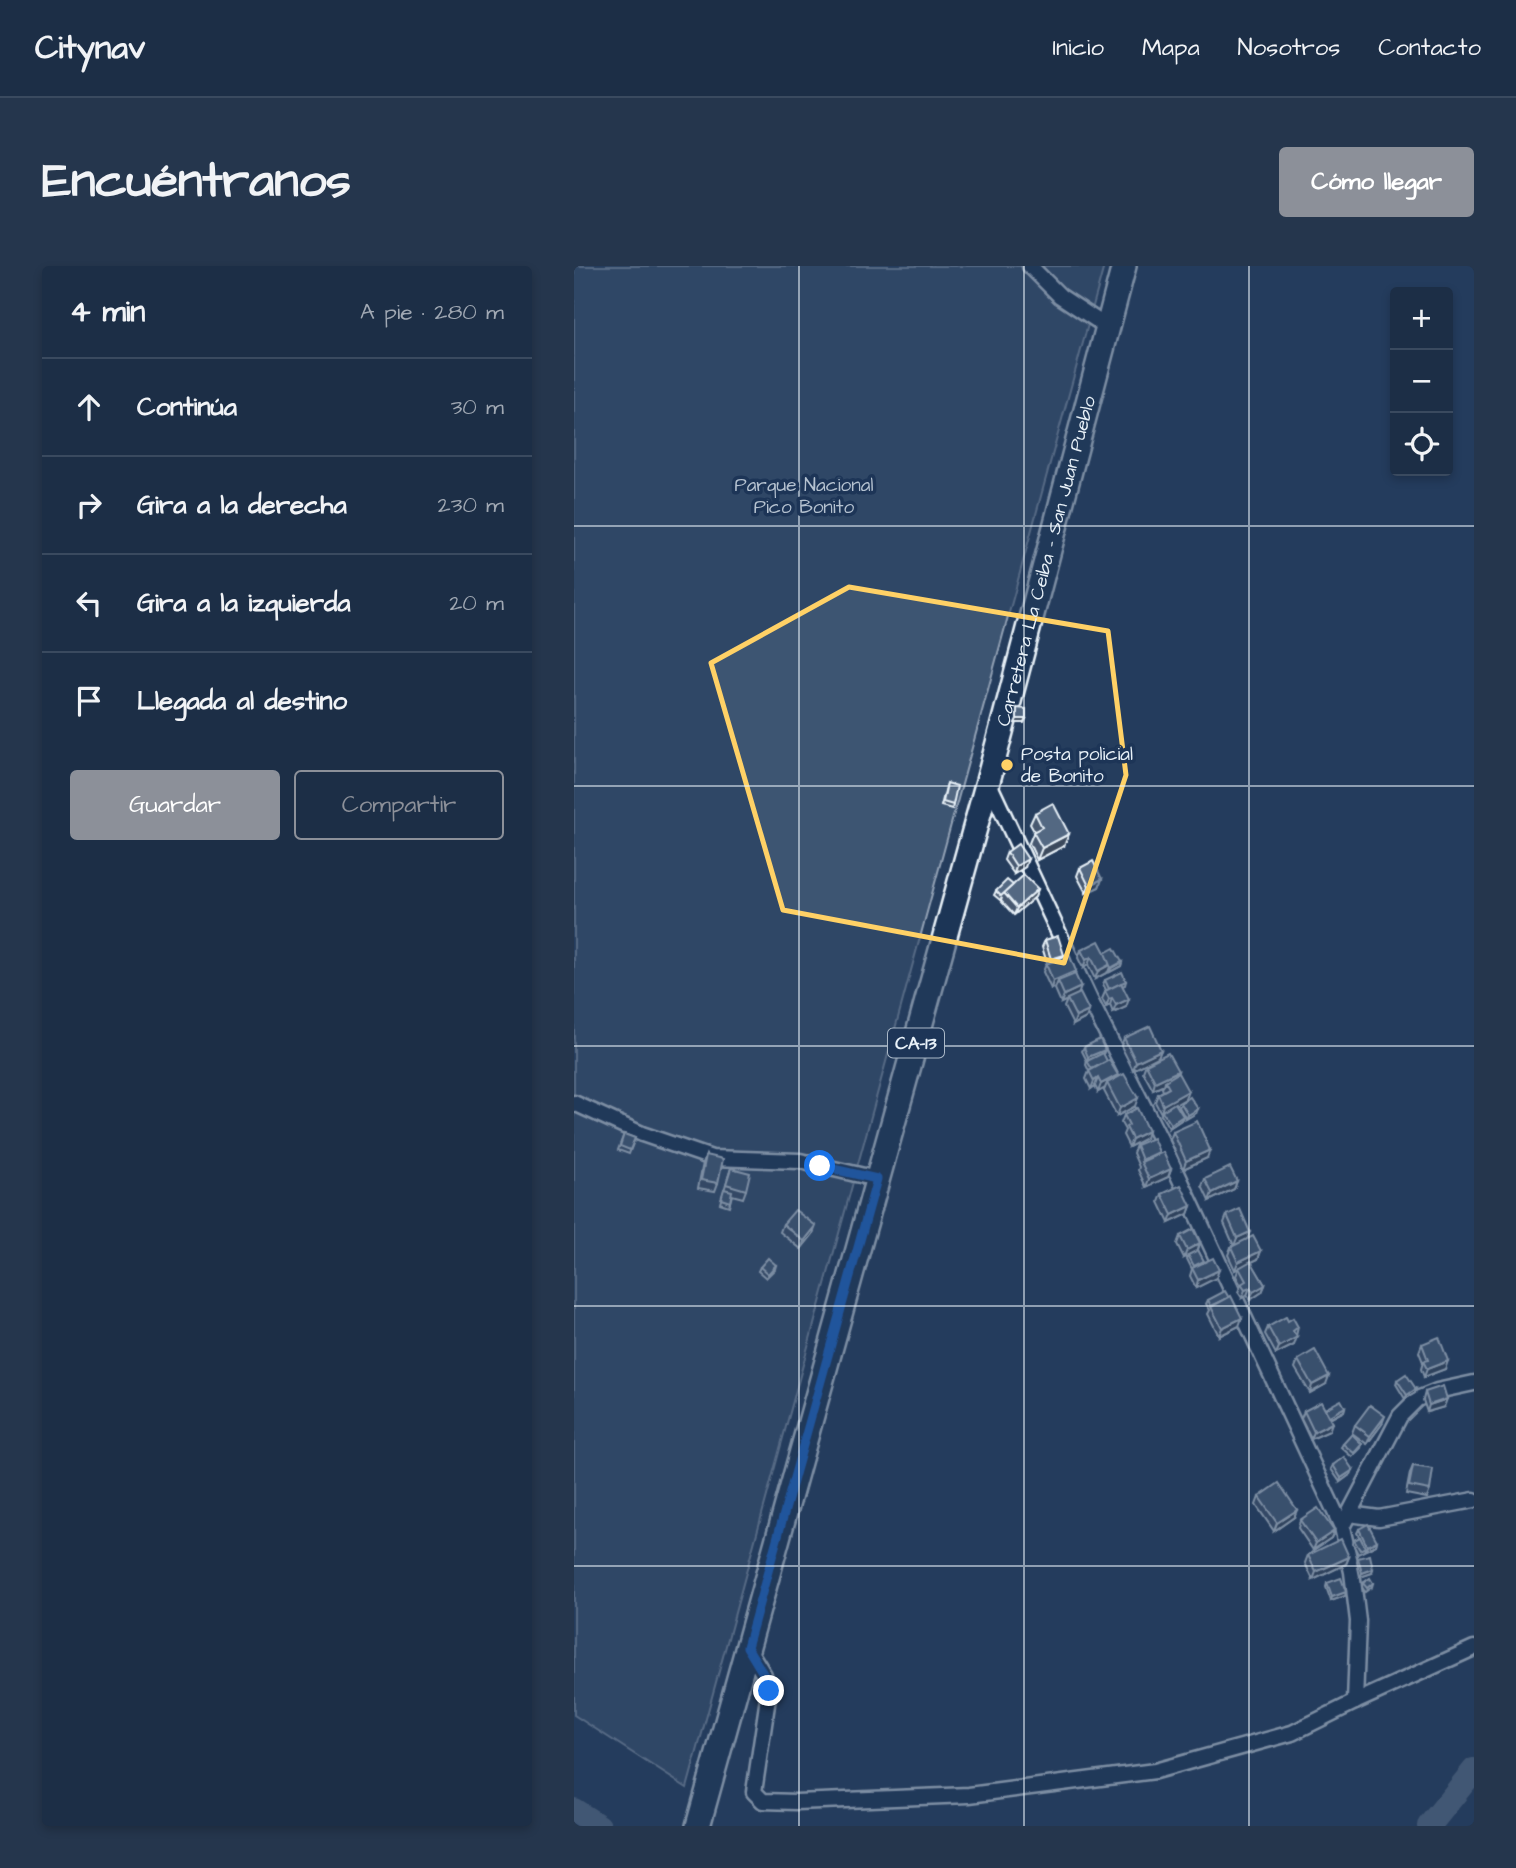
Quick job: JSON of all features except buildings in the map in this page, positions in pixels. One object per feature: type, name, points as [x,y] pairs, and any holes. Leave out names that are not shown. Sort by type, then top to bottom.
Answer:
[{"type":"main road","name":"Carretera La Ceiba - San Juan Pueblo","points":[[699,1822],[988,781],[1124,266]]},
{"type":"street","points":[[1030,266],[1060,296],[1107,327]]},
{"type":"street","points":[[988,781],[1091,1002],[1345,1520],[1358,1621],[1355,1702]]},
{"type":"street","points":[[574,1103],[642,1134],[712,1158],[800,1161],[877,1179]]},
{"type":"street","points":[[1345,1520],[1400,1416],[1417,1399],[1437,1391],[1474,1384]]},
{"type":"street","points":[[1345,1520],[1379,1518],[1474,1500]]},
{"type":"street","points":[[747,1647],[764,1675],[769,1691],[754,1792],[763,1801],[796,1802],[969,1794],[1155,1771],[1292,1733],[1474,1648]]},
{"type":"highlighted area","points":[[849,587],[1108,631],[1126,775],[1064,963],[783,910],[711,663]]},
{"type":"green space","name":"Parque Nacional Pico Bonito","points":[[574,266],[1104,266],[687,1788],[574,1715]]},
{"type":"waterway","points":[[1429,1826],[1474,1770]]},
{"type":"waterway","points":[[574,1810],[599,1826]]},
{"type":"place","name":"Posta policial de Bonito","points":[[1007,765]]},
{"type":"route","points":[[769,1691],[764,1675],[747,1647],[877,1179],[820,1166]]}]
